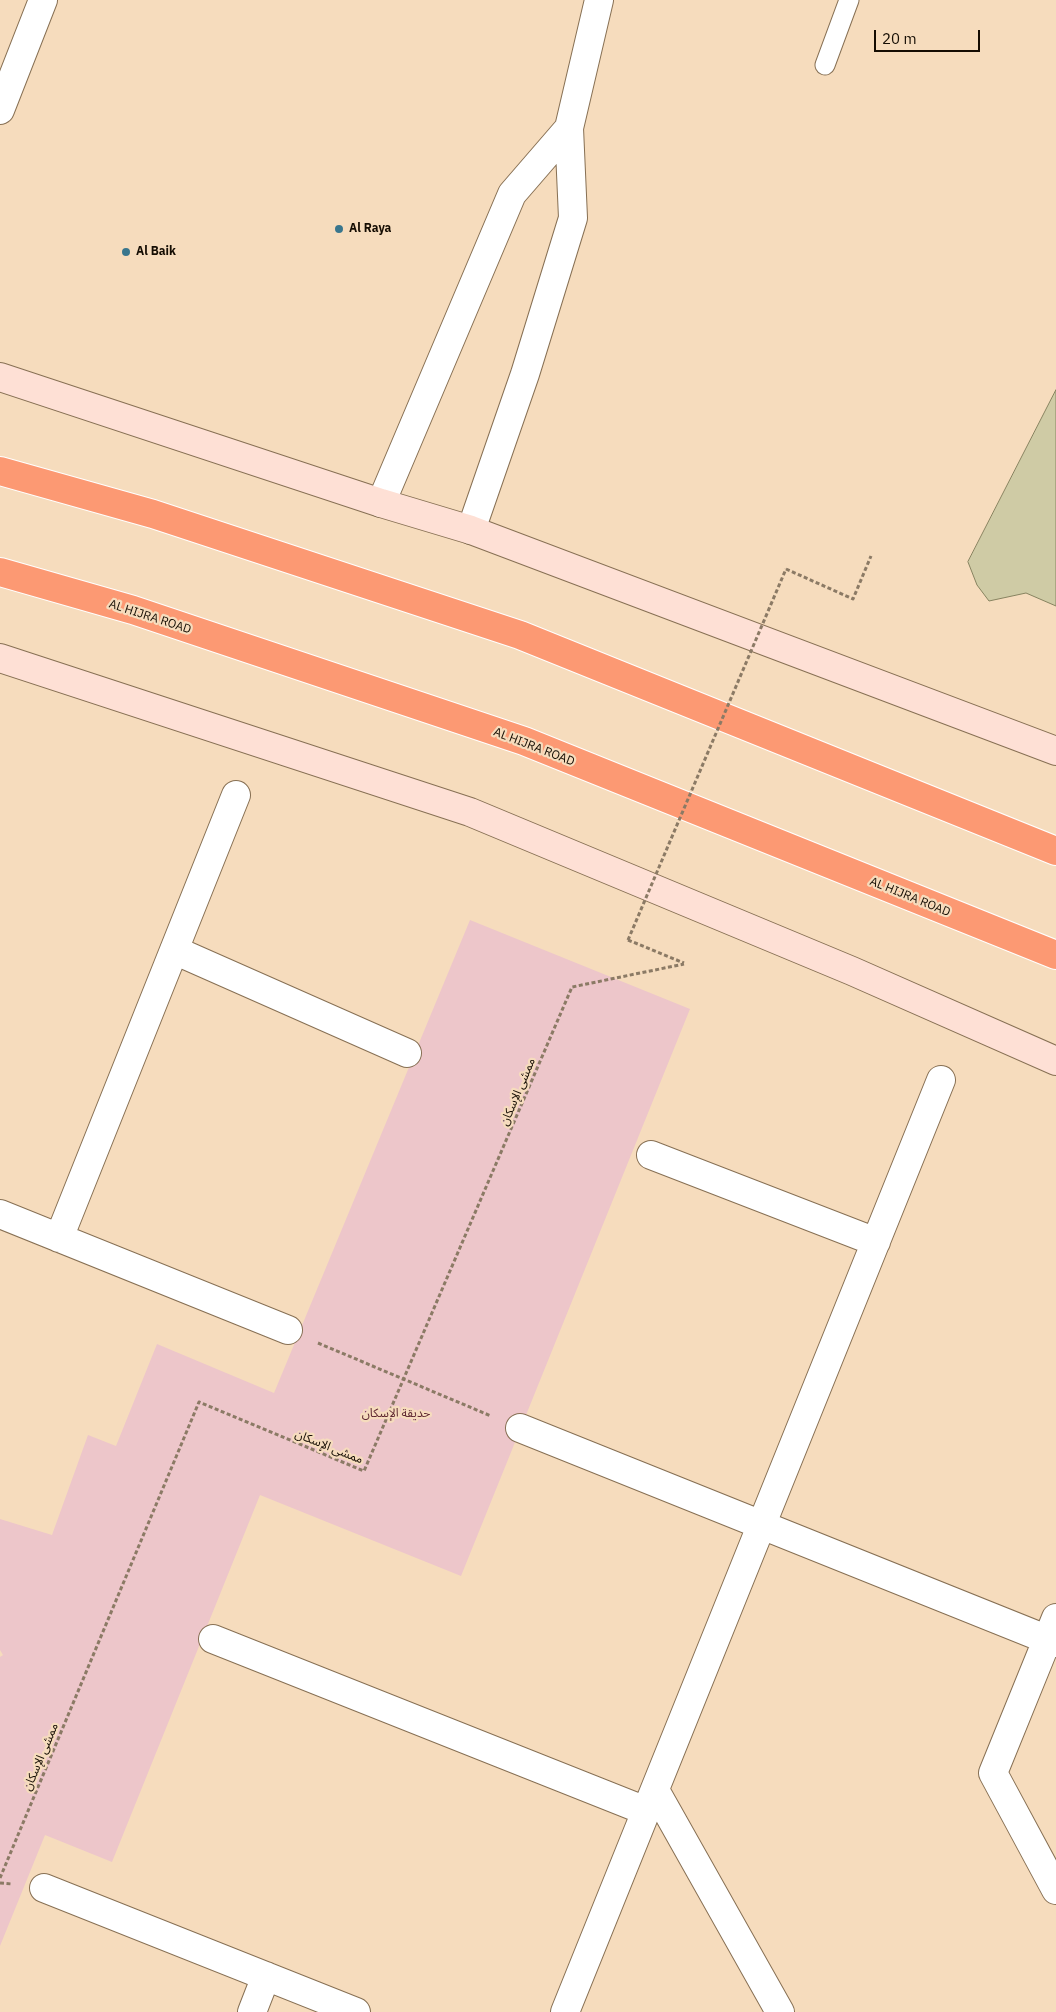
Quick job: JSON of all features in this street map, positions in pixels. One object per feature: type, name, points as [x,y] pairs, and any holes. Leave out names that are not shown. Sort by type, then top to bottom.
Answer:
[{"type":"highway","points":[[0,471],[153,514],[520,634],[1048,848]]},
{"type":"highway","name":"AL HIJRA ROAD","points":[[0,572],[133,610],[524,741],[1056,955]]},
{"type":"highway","points":[[832,866],[1056,971]]},
{"type":"main road","points":[[0,378],[381,503],[471,530],[1056,751]]},
{"type":"main road","points":[[0,658],[470,812],[852,972],[1056,1061]]},
{"type":"street","points":[[0,110],[43,0]]},
{"type":"street","points":[[471,530],[525,374],[573,218],[569,128],[599,0]]},
{"type":"street","points":[[381,503],[512,194],[569,128]]},
{"type":"street","points":[[59,1238],[236,795]]},
{"type":"street","points":[[174,950],[408,1053]]},
{"type":"street","points":[[565,2012],[941,1080]]},
{"type":"street","points":[[651,1155],[876,1242]]},
{"type":"street","points":[[0,1214],[288,1330]]},
{"type":"street","points":[[520,1428],[762,1525],[1053,1633],[993,1772],[1056,1890]]},
{"type":"street","points":[[213,1639],[650,1801],[780,2012]]},
{"type":"street","points":[[44,1888],[356,2012]]},
{"type":"street","points":[[252,2012],[266,1976]]},
{"type":"lane","points":[[825,65],[849,0]]},
{"type":"path","name":"ممشى الإسكان","points":[[0,1878],[199,1402],[364,1471],[572,987],[684,964],[628,940],[786,569],[853,598],[871,556]]},
{"type":"path","points":[[288,1330],[520,1428]]},
{"type":"green space","name":"حديقة الإسكان","points":[[470,920],[690,1009],[461,1576],[260,1495],[112,1862],[45,1835],[0,1946],[0,1657],[3,1655],[0,1650],[0,1519],[52,1535],[88,1435],[116,1446],[157,1344],[274,1393]]},
{"type":"building","points":[[1056,390],[1056,606],[1026,593],[989,601],[977,585],[968,562]]},
{"type":"place","name":"Al Raya","points":[[339,229]]},
{"type":"place","name":"Al Baik","points":[[126,252]]}]
